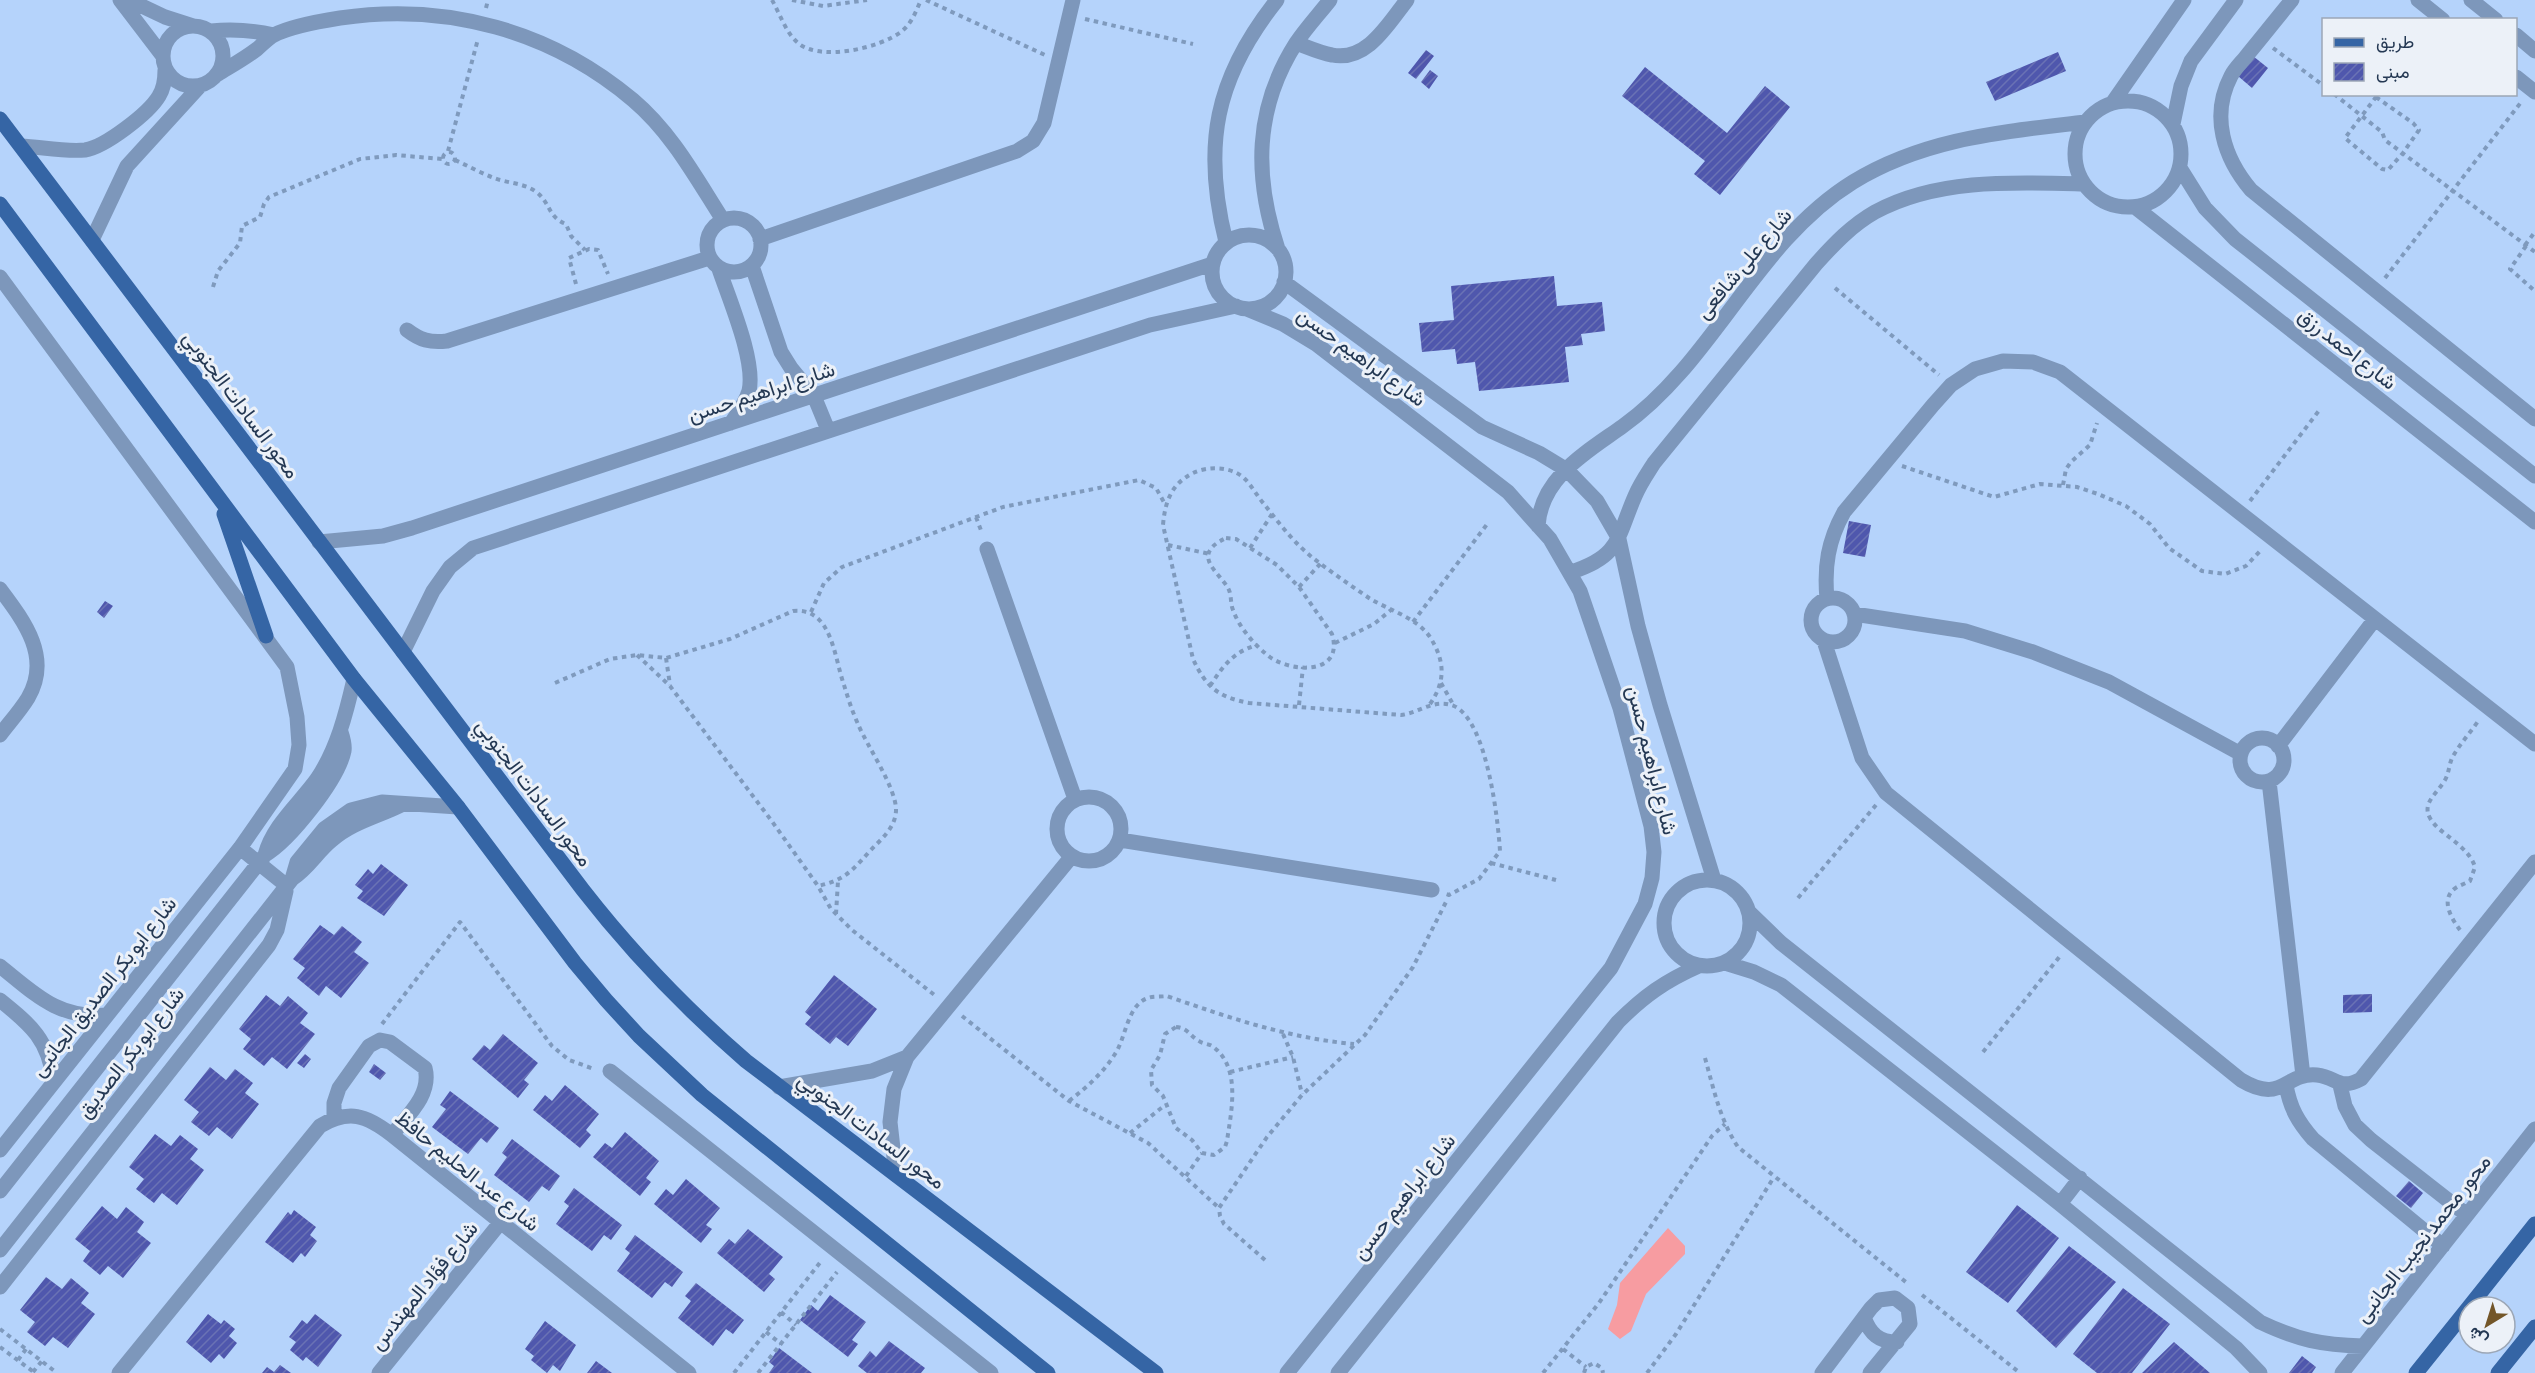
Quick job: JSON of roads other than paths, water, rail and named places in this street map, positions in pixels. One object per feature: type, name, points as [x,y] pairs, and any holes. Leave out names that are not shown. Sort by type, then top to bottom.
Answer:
[{"type":"main road","name":"محور السادات الجنوبي","points":[[0,119],[614,930],[692,1012],[779,1087],[1156,1373]]},
{"type":"main road","points":[[0,204],[354,679],[458,807],[575,963],[619,1015],[702,1095],[1048,1373]]},
{"type":"main road","points":[[218,498],[266,636]]},
{"type":"main road","points":[[2479,1295],[2535,1224]]},
{"type":"main road","points":[[2416,1373],[2457,1322]]},
{"type":"main road","points":[[2498,1373],[2535,1327]]},
{"type":"street","points":[[120,0],[174,80],[186,86],[199,87]]},
{"type":"street","points":[[129,0],[165,17],[211,32],[243,29],[274,35]]},
{"type":"street","points":[[760,239],[1017,152],[1033,141],[1044,123],[1073,0]]},
{"type":"street","points":[[1226,242],[1216,204],[1213,165],[1216,126],[1226,88],[1241,52],[1277,0]]},
{"type":"street","points":[[403,652],[433,591],[450,567],[473,548],[1149,326],[1242,307],[1260,307],[1271,302],[1284,282],[1284,259],[1266,215],[1261,180],[1261,144],[1267,108],[1279,74],[1296,43],[1330,0]]},
{"type":"street","points":[[1296,43],[1332,55],[1346,56],[1360,52],[1376,39],[1407,0]]},
{"type":"street","points":[[2113,102],[2184,0]]},
{"type":"street","points":[[2173,124],[2181,86],[2191,61],[2236,0]]},
{"type":"street","points":[[2292,0],[2231,75],[2224,94],[2220,115],[2222,136],[2228,156],[2238,174],[2251,190],[2535,419]]},
{"type":"street","points":[[2418,0],[2440,18]]},
{"type":"street","points":[[2471,0],[2494,18]]},
{"type":"street","points":[[92,240],[127,166],[199,87],[210,82],[274,35],[320,21],[374,13],[430,13],[482,22],[548,46],[589,67],[634,101],[674,143],[723,220]]},
{"type":"street","points":[[21,146],[86,150],[108,141],[152,106],[165,83],[164,63],[168,38],[183,27],[193,26]]},
{"type":"street","points":[[211,32],[219,40],[223,51],[223,63],[218,74]]},
{"type":"street","points":[[2517,36],[2535,51]]},
{"type":"street","points":[[2517,78],[2533,90]]},
{"type":"street","points":[[2136,101],[2157,109],[2173,124],[2181,146],[2180,168],[2171,187],[2155,201],[2135,207],[2115,206],[2097,198],[2084,184],[2075,164],[2076,142],[2085,122],[2097,110],[2113,102],[2136,101]]},
{"type":"street","name":"شارع على شافعى","points":[[1538,526],[1539,514],[1547,492],[1567,470],[1596,444],[1624,426],[1670,383],[1775,252],[1811,214],[1852,183],[1898,158],[1948,141],[2085,122]]},
{"type":"street","name":"شارع احمد رزق","points":[[2180,168],[2205,208],[2235,239],[2535,476]]},
{"type":"street","points":[[1570,572],[1603,556],[1618,539],[1635,495],[1654,463],[1842,235],[1874,213],[1909,196],[1947,187],[2084,184]]},
{"type":"street","name":"شارع احمد رزق","points":[[2135,207],[2535,522]]},
{"type":"street","points":[[407,330],[418,338],[432,342],[447,341],[613,288],[714,263],[730,272],[742,272],[752,266],[761,249],[758,232],[746,221],[731,218],[723,220],[710,232],[706,249],[714,263],[749,362],[749,389],[742,408],[730,423]]},
{"type":"street","points":[[1242,307],[1225,300],[1216,290],[1212,277],[1212,264],[1217,252],[1226,242],[1239,236],[1253,235],[1267,240],[1278,249]]},
{"type":"street","name":"شارع ابراهيم حسن","points":[[319,542],[383,536],[412,528],[1212,264]]},
{"type":"street","points":[[752,266],[781,352],[814,396],[828,430]]},
{"type":"street","name":"شارع ابو بكر الصديق الجانبى","points":[[0,278],[287,667],[297,717],[298,746],[295,768],[240,848],[0,1150]]},
{"type":"street","name":"شارع ابراهيم حسن","points":[[1284,282],[1482,427],[1539,453],[1567,470],[1597,501],[1618,539],[1638,626],[1660,705],[1714,880]]},
{"type":"street","name":"شارع ابراهيم حسن","points":[[1242,307],[1283,324],[1316,344],[1508,492],[1560,553],[1580,591],[1620,708],[1651,826],[1654,852],[1653,870],[1645,904],[1611,968],[1301,1359],[1287,1373]]},
{"type":"street","points":[[1827,598],[1825,577],[1827,554],[1833,532],[1844,512],[1951,385],[1975,369],[1994,363],[2033,362],[2060,372],[2535,744]]},
{"type":"street","points":[[987,549],[1075,799]]},
{"type":"street","points":[[0,590],[30,631],[36,653],[36,675],[29,697],[0,735]]},
{"type":"street","points":[[1827,598],[1841,599],[1852,608],[1854,614],[1855,622],[1848,637],[1841,641],[1824,641],[1812,628],[1810,618],[1813,609],[1827,598]]},
{"type":"street","points":[[1854,614],[1965,631],[2033,652],[2109,682],[2241,754]]},
{"type":"street","points":[[2278,746],[2375,619]]},
{"type":"street","points":[[1824,641],[1862,758],[1886,793],[2241,1080],[2255,1088],[2271,1090],[2303,1076],[2323,1076],[2340,1085],[2351,1084],[2361,1079],[2535,862]]},
{"type":"street","name":"شارع ابو بكر الصديق","points":[[0,1191],[262,859],[279,846],[329,783],[344,751],[341,732],[354,679]]},
{"type":"street","points":[[2257,739],[2272,741],[2278,746],[2283,753],[2284,762],[2276,777],[2261,782],[2247,776],[2240,762],[2241,754],[2250,742],[2257,739]]},
{"type":"street","points":[[2269,781],[2303,1076]]},
{"type":"street","points":[[1086,796],[1107,801],[1120,819],[1122,829],[1120,840],[1115,849],[1100,859],[1081,860],[1063,848],[1058,838],[1057,826],[1060,816],[1066,806],[1075,799],[1086,796]]},
{"type":"street","name":"شارع ابو بكر الصديق","points":[[0,1250],[290,883],[306,870],[331,840],[343,831],[403,804],[439,804],[458,807]]},
{"type":"street","points":[[1120,840],[1432,890]]},
{"type":"street","points":[[0,1287],[269,945],[277,930],[290,883],[262,859],[240,848]]},
{"type":"street","points":[[896,1175],[890,1122],[894,1089],[907,1057],[1072,856]]},
{"type":"street","points":[[1714,880],[1737,891],[1745,901],[1750,913],[1751,928],[1738,954],[1725,963],[1699,966],[1685,960],[1674,951],[1667,939],[1664,926],[1665,912],[1670,900],[1678,890],[1689,883],[1714,880]]},
{"type":"street","points":[[1645,904],[1665,912]]},
{"type":"street","points":[[1750,913],[1781,943],[2260,1322],[2292,1337],[2326,1345],[2363,1346]]},
{"type":"street","points":[[1725,963],[1754,972],[1781,985],[2060,1204],[2236,1348],[2260,1373]]},
{"type":"street","points":[[0,966],[57,1009],[90,1017],[107,1015]]},
{"type":"street","points":[[1338,1373],[1618,1022],[1650,992],[1699,966]]},
{"type":"street","points":[[129,987],[149,1003]]},
{"type":"street","points":[[0,1000],[38,1033],[52,1064],[54,1082]]},
{"type":"street","points":[[119,1373],[309,1138],[320,1126],[334,1118],[334,1103],[339,1088],[369,1046],[380,1040],[398,1046],[425,1068],[427,1076],[424,1095],[392,1135]]},
{"type":"street","points":[[779,1087],[872,1071],[907,1057]]},
{"type":"street","points":[[610,1071],[991,1373]]},
{"type":"street","points":[[2286,1085],[2289,1105],[2299,1124],[2313,1139],[2443,1246]]},
{"type":"street","points":[[2340,1085],[2345,1106],[2355,1125],[2467,1215]]},
{"type":"street","name":"شارع عبد الحليم حافظ","points":[[334,1118],[355,1115],[375,1122],[689,1373]]},
{"type":"street","name":"محور محمد نجيب الجانبى","points":[[2342,1373],[2535,1129]]},
{"type":"street","points":[[2060,1204],[2080,1178]]},
{"type":"street","name":"شارع فؤاد المهندس","points":[[379,1373],[500,1223]]},
{"type":"street","points":[[1822,1373],[1879,1300],[1887,1297],[1903,1302],[1908,1308],[1910,1324],[1870,1373]]},
{"type":"street","points":[[1864,1317],[1868,1328],[1875,1336],[1885,1342],[1897,1342]]}]
